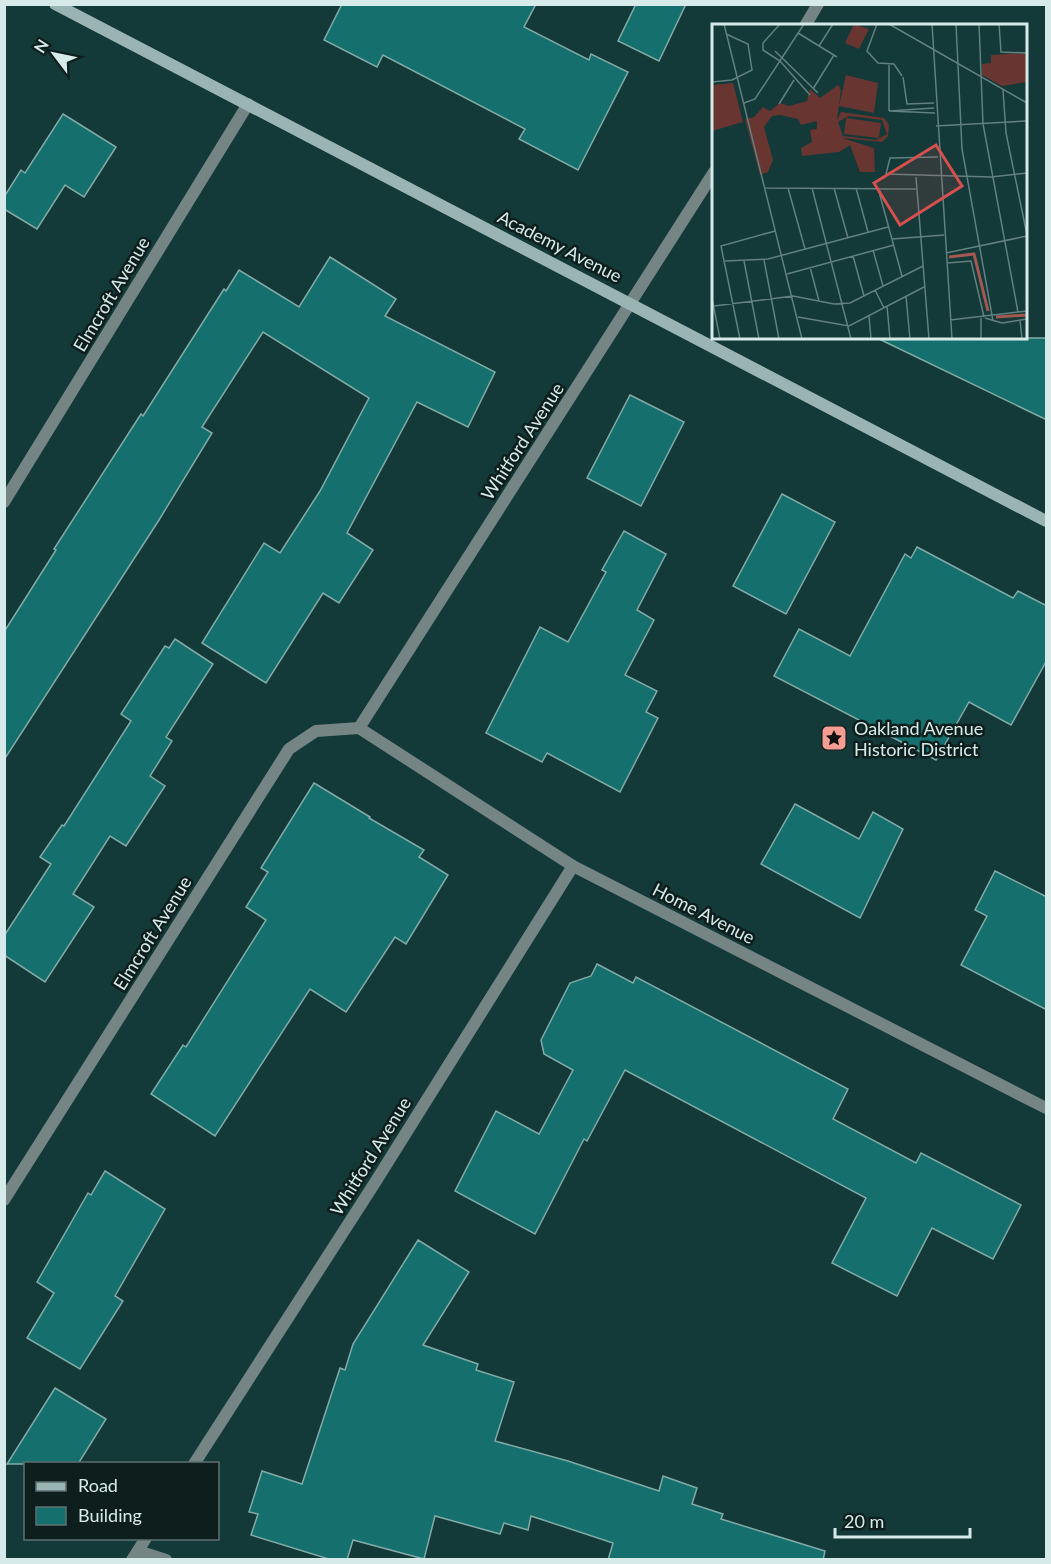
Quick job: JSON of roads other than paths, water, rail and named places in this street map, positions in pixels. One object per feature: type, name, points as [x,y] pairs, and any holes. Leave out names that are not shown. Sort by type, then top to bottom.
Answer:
[{"type":"street","name":"Academy Avenue","points":[[55,4],[1047,521]]},
{"type":"street","points":[[806,24],[818,4]]},
{"type":"street","name":"Elmcroft Avenue","points":[[4,502],[248,104]]},
{"type":"street","name":"Whitford Avenue","points":[[359,728],[712,175]]},
{"type":"street","name":"Elmcroft Avenue","points":[[4,1200],[289,749],[316,731],[359,728]]},
{"type":"street","name":"Home Avenue","points":[[359,728],[573,866],[1047,1108]]},
{"type":"street","name":"Whitford Avenue","points":[[195,1462],[376,1181],[573,866]]},
{"type":"street","points":[[145,1540],[135,1555],[166,1560]]},
{"type":"place","name":"Oakland Avenue Historic District","points":[[834,738]]}]
